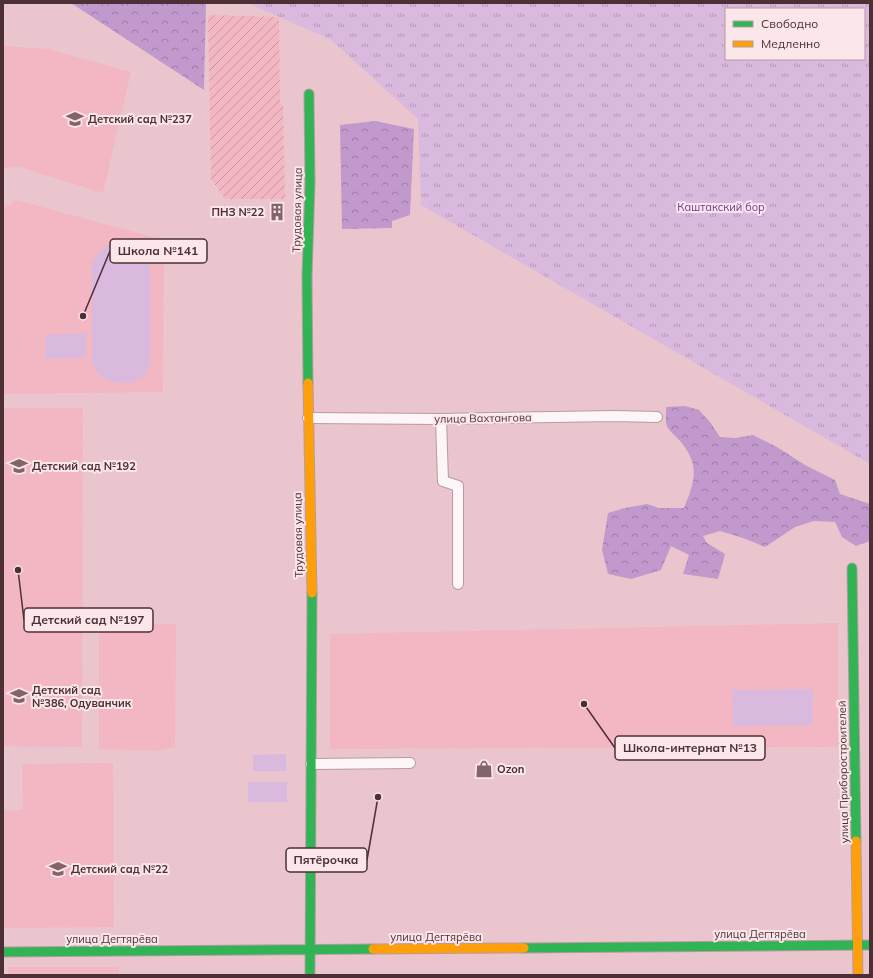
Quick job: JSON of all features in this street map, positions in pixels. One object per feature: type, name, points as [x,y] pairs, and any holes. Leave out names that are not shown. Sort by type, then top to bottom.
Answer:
[{"type":"street","name":"Трудовая улица","points":[[309,94],[310,183],[307,277],[308,418],[312,590],[310,975]]},
{"type":"street","name":"улица Вахтангова","points":[[308,418],[441,419],[614,416],[657,417]]},
{"type":"street","points":[[441,419],[443,481],[458,486],[458,584]]},
{"type":"street","name":"улица Приборостроителей","points":[[852,568],[858,975]]},
{"type":"street","points":[[311,764],[410,763]]},
{"type":"street","name":"улица Дегтярёва","points":[[3,952],[870,946]]},
{"type":"shaded area","points":[[208,15],[279,17],[280,102],[283,105],[285,199],[225,199],[211,179]]},
{"type":"shaded area","name":"Детский сад №237","points":[[3,46],[48,49],[131,72],[103,193],[19,167],[3,168]]},
{"type":"shaded area","points":[[16,200],[164,240],[163,392],[3,394],[3,209]]},
{"type":"shaded area","points":[[3,408],[83,408],[82,747],[3,746]]},
{"type":"shaded area","points":[[99,623],[176,624],[175,747],[157,751],[99,749]]},
{"type":"shaded area","points":[[838,623],[838,747],[330,749],[330,634]]},
{"type":"shaded area","name":"Детский сад №22","points":[[113,763],[114,927],[3,928],[3,811],[23,810],[22,764]]},
{"type":"shaded area","points":[[8,967],[119,967],[119,975],[8,975]]},
{"type":"green space","points":[[71,3],[206,3],[204,90]]},
{"type":"green space","name":"Каштакский бор","points":[[248,3],[870,3],[870,464],[421,205],[418,119],[331,40]]},
{"type":"green space","points":[[375,121],[414,129],[410,215],[392,221],[392,228],[342,229],[340,125]]},
{"type":"green space","points":[[110,244],[124,244],[138,248],[150,264],[150,363],[144,376],[129,383],[112,382],[99,375],[92,363],[92,264],[98,253]]},
{"type":"green space","points":[[85,333],[86,357],[46,359],[45,335]]},
{"type":"green space","points":[[685,406],[699,410],[710,422],[720,437],[735,438],[753,435],[777,447],[805,465],[835,480],[840,494],[870,504],[870,541],[856,546],[842,537],[835,522],[814,521],[795,527],[765,547],[720,531],[703,536],[707,543],[725,554],[718,579],[683,574],[689,555],[671,546],[661,570],[631,579],[608,574],[602,550],[608,513],[647,504],[659,508],[684,508],[693,482],[693,466],[687,451],[666,424],[666,407]]},
{"type":"green space","points":[[813,689],[813,725],[733,726],[732,690]]},
{"type":"green space","points":[[286,754],[286,771],[253,771],[253,755]]},
{"type":"green space","points":[[248,782],[287,782],[287,802],[248,802]]},
{"type":"traffic: fast","points":[[308,383],[307,277],[310,183],[309,94]]},
{"type":"traffic: fast","points":[[852,568],[856,841]]},
{"type":"traffic: fast","points":[[310,975],[312,593]]},
{"type":"traffic: fast","points":[[524,948],[870,945]]},
{"type":"traffic: fast","points":[[3,952],[373,949]]},
{"type":"traffic: slow","points":[[308,383],[312,593]]},
{"type":"traffic: slow","points":[[856,841],[858,975]]},
{"type":"traffic: slow","points":[[373,949],[524,948]]},
{"type":"place","name":"Детский сад №237","points":[[75,119]]},
{"type":"place","name":"ПНЗ №22","points":[[277,212]]},
{"type":"place","name":"Школа №141","points":[[83,316]]},
{"type":"place","name":"Детский сад №192","points":[[19,466]]},
{"type":"place","name":"Детский сад №197","points":[[18,570]]},
{"type":"place","name":"Детский сад №386, Одуванчик","points":[[19,696]]},
{"type":"place","name":"Школа-интернат №13","points":[[584,704]]},
{"type":"place","name":"Ozon","points":[[484,769]]},
{"type":"place","name":"Пятёрочка","points":[[378,797]]},
{"type":"place","name":"Детский сад №22","points":[[58,869]]}]
